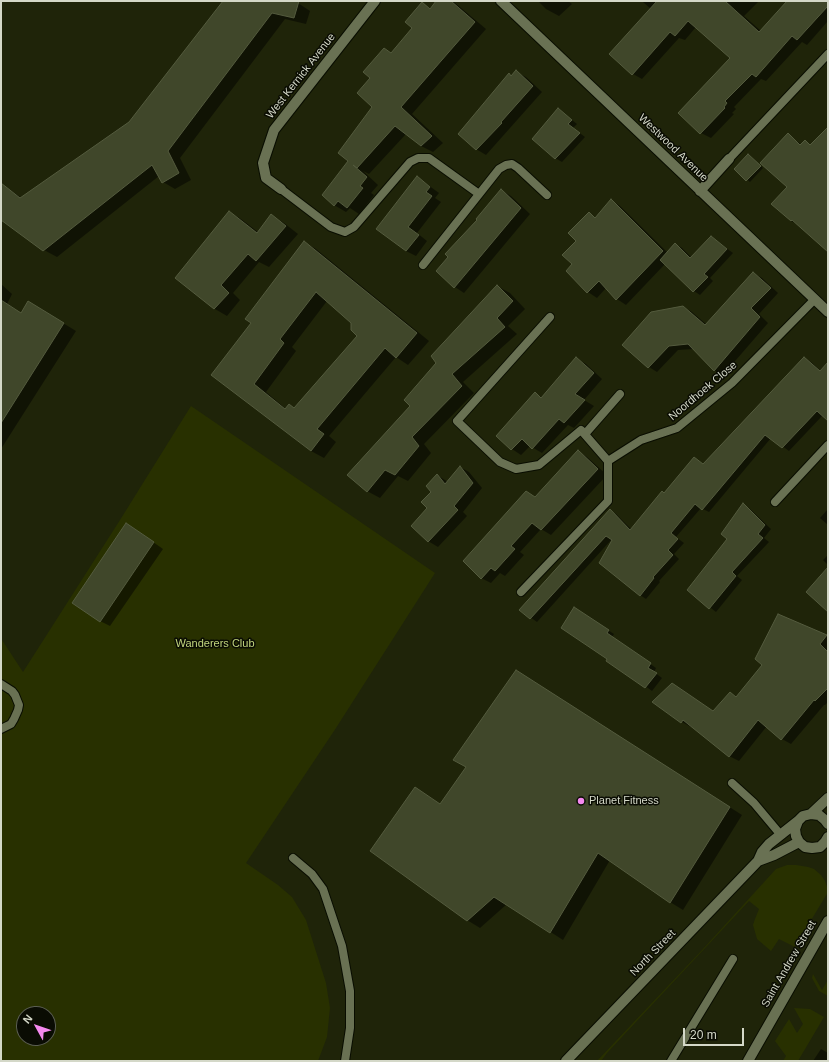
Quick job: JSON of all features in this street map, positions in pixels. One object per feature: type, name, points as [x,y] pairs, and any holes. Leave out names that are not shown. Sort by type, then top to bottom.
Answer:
[{"type":"street","name":"West Kernick Avenue","points":[[281,189],[266,178],[263,163],[274,130],[375,1]]},
{"type":"street","name":"Westwood Avenue","points":[[501,1],[828,312]]},
{"type":"street","points":[[700,191],[729,160]]},
{"type":"street","points":[[811,814],[828,798]]},
{"type":"street","points":[[811,814],[819,815],[828,824]]},
{"type":"street","name":"North Street","points":[[566,1061],[758,861],[762,852],[780,834],[803,816],[811,814]]},
{"type":"street","points":[[798,821],[795,828],[796,836],[799,842],[805,847],[820,847],[827,841]]},
{"type":"street","name":"North Street","points":[[758,861],[774,855],[799,842]]},
{"type":"street","name":"Saint Andrew Street","points":[[748,1061],[828,921]]},
{"type":"lane","points":[[729,160],[828,54]]},
{"type":"lane","points":[[281,189],[331,227],[345,232],[354,227],[410,162],[418,158],[429,158],[479,194]]},
{"type":"lane","points":[[423,264],[499,169],[506,165],[512,164],[518,168],[547,195]]},
{"type":"lane","name":"Noordhoek Close","points":[[608,461],[641,440],[677,428],[732,383],[815,299]]},
{"type":"lane","points":[[521,592],[608,501],[608,461],[581,430],[539,465],[516,469],[500,462],[457,421],[550,317]]},
{"type":"lane","points":[[585,434],[620,394]]},
{"type":"lane","points":[[775,502],[828,445]]},
{"type":"lane","points":[[1,684],[16,695],[19,705],[17,715],[11,724],[1,729]]},
{"type":"lane","points":[[732,783],[754,803],[780,834]]},
{"type":"lane","points":[[293,858],[312,874],[323,889],[342,946],[350,991],[350,1028],[345,1061]]},
{"type":"lane","points":[[672,1061],[733,959]]},
{"type":"green space","name":"Wanderers Club","points":[[191,406],[435,573],[336,728],[246,863],[278,885],[292,897],[306,920],[326,983],[330,1008],[327,1037],[318,1061],[1,1061],[1,640],[23,672]]},
{"type":"green space","points":[[787,865],[796,865],[814,869],[825,881],[828,890],[795,947],[779,939],[771,951],[757,939],[753,925],[759,909],[749,901],[601,1061],[597,1061],[776,869]]},
{"type":"green space","points":[[813,974],[822,990],[828,980],[828,996],[819,991],[812,978]]},
{"type":"green space","points":[[794,1008],[810,1009],[824,1017],[798,1061],[783,1061],[786,1056],[775,1041],[789,1019],[797,1033],[803,1024]]},
{"type":"building","points":[[223,1],[299,1],[294,18],[272,13],[168,151],[179,173],[162,183],[152,165],[43,251],[1,220],[1,183],[20,198],[129,122]]},
{"type":"building","points":[[436,1],[451,1],[475,22],[401,107],[432,136],[421,146],[395,126],[357,168],[353,165],[367,177],[360,186],[363,188],[347,208],[338,201],[334,206],[322,195],[348,161],[338,153],[372,107],[357,93],[370,78],[363,72],[384,48],[391,53],[412,28],[405,22],[422,2],[430,9]]},
{"type":"building","points":[[657,1],[725,1],[759,32],[787,1],[828,1],[828,6],[797,40],[792,36],[756,77],[752,74],[725,101],[727,103],[724,107],[725,108],[700,134],[678,113],[730,58],[688,21],[675,36],[670,32],[632,75],[609,54]]},
{"type":"building","points":[[516,70],[533,86],[501,122],[502,123],[476,150],[458,134],[509,73],[511,76]]},
{"type":"building","points":[[558,108],[572,120],[568,124],[580,133],[555,159],[532,139]]},
{"type":"building","points":[[828,127],[828,252],[792,220],[791,221],[771,204],[787,187],[760,163],[788,133],[800,145],[805,140],[810,145]]},
{"type":"building","points":[[748,154],[761,166],[746,181],[734,169]]},
{"type":"building","points":[[417,176],[430,187],[426,192],[432,196],[408,227],[419,235],[406,251],[376,229]]},
{"type":"building","points":[[501,189],[521,208],[454,288],[436,271],[448,257],[445,254],[477,220],[476,219]]},
{"type":"building","points":[[611,199],[663,251],[616,300],[599,281],[587,293],[566,271],[572,264],[562,255],[576,241],[568,233],[589,212],[595,218]]},
{"type":"building","points":[[229,211],[257,233],[271,214],[286,226],[256,261],[248,254],[221,285],[229,293],[214,309],[175,278]]},
{"type":"building","points":[[711,236],[727,249],[704,274],[708,277],[693,292],[660,260],[675,243],[690,258]]},
{"type":"building","points":[[304,241],[417,333],[396,358],[385,348],[317,429],[324,434],[311,451],[211,375],[251,323],[245,319]],"holes":[[[316,292],[351,323],[351,330],[357,336],[294,408],[289,404],[285,409],[254,384],[284,343],[280,339]]]},
{"type":"building","points":[[753,272],[771,288],[751,308],[760,317],[714,371],[688,344],[669,346],[648,368],[622,345],[651,312],[683,306],[705,325]]},
{"type":"building","points":[[497,285],[513,301],[497,318],[505,327],[452,374],[462,386],[412,437],[419,446],[395,475],[385,470],[367,492],[347,475],[410,406],[404,400],[436,363],[431,356]]},
{"type":"building","points":[[1,300],[21,313],[28,301],[64,323],[1,423]]},
{"type":"building","points":[[576,357],[594,373],[575,394],[585,400],[564,423],[559,419],[532,449],[522,439],[511,450],[496,436],[535,392],[541,398]]},
{"type":"building","points":[[804,357],[820,371],[828,362],[828,421],[817,411],[782,448],[765,435],[702,510],[695,504],[671,533],[678,539],[668,550],[673,555],[653,577],[654,578],[640,596],[599,563],[612,540],[606,536],[530,619],[519,610],[610,509],[630,530],[662,491],[664,493],[694,457],[703,464]]},
{"type":"building","points":[[578,450],[598,469],[541,530],[532,523],[511,546],[515,549],[495,571],[491,568],[481,579],[463,561],[526,491],[535,497]]},
{"type":"building","points":[[460,466],[473,483],[454,506],[458,510],[428,542],[411,526],[427,508],[421,502],[431,492],[426,486],[437,474],[445,484]]},
{"type":"building","points":[[743,503],[765,525],[758,534],[763,538],[732,572],[736,576],[709,609],[687,590],[727,539],[721,534]]},
{"type":"building","points":[[126,523],[154,542],[100,622],[72,603]]},
{"type":"building","points":[[828,567],[828,612],[806,592]]},
{"type":"building","points":[[574,607],[609,630],[607,633],[651,663],[648,668],[657,673],[645,688],[606,661],[607,659],[561,628]]},
{"type":"building","points":[[778,614],[827,635],[820,644],[828,652],[828,688],[815,701],[814,700],[781,740],[758,720],[729,757],[683,720],[681,723],[652,702],[672,683],[713,711],[730,692],[736,697],[762,665],[755,659]]},
{"type":"building","name":"Planet Fitness","points":[[516,670],[730,807],[670,903],[598,853],[550,933],[494,897],[467,921],[370,851],[415,787],[440,804],[466,767],[453,760]]},
{"type":"place","name":"Planet Fitness","points":[[581,801]]}]
